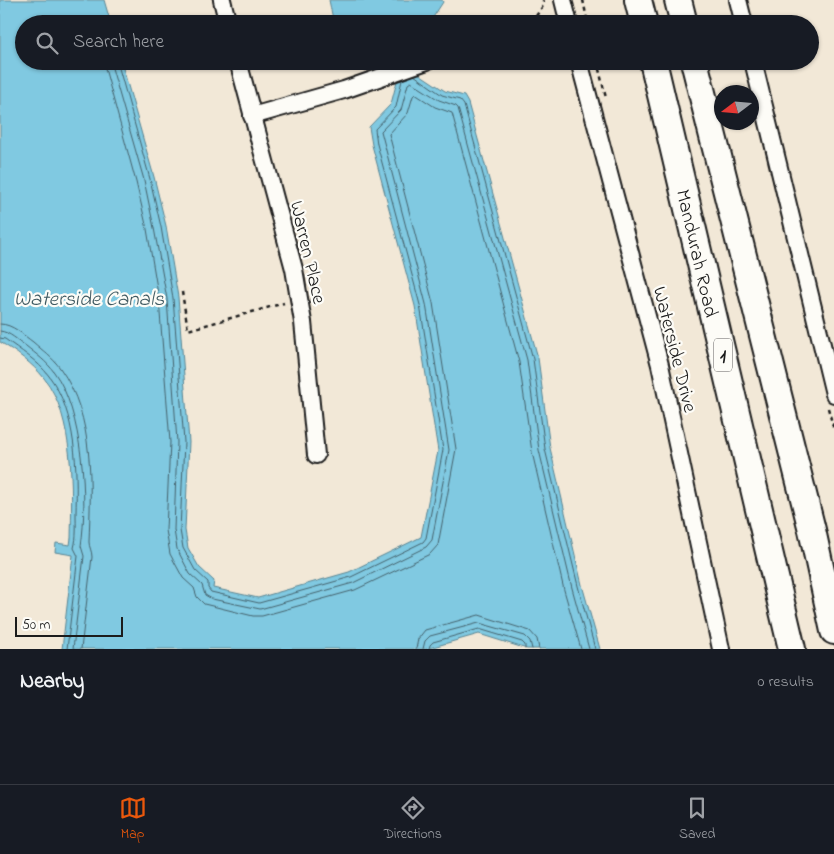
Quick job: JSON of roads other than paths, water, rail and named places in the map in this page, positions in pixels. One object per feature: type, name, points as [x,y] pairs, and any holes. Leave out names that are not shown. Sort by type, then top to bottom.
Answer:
[{"type":"highway","points":[[638,0],[642,15]]},
{"type":"highway","points":[[678,0],[682,15]]},
{"type":"highway","name":"Mandurah Road","points":[[655,70],[792,649]]},
{"type":"highway","name":"Mandurah Road","points":[[696,70],[812,530],[834,631]]},
{"type":"street","points":[[222,0],[226,15]]},
{"type":"street","points":[[563,0],[564,15]]},
{"type":"street","points":[[738,0],[742,15]]},
{"type":"street","name":"Warren Place","points":[[240,70],[294,268],[316,456]]},
{"type":"street","points":[[252,116],[344,90],[401,70]]},
{"type":"street","name":"Waterside Drive","points":[[581,70],[660,366],[721,649]]},
{"type":"street","points":[[755,70],[834,394]]},
{"type":"water","name":"Waterside Canals","points":[[0,0],[104,0],[108,15],[15,15],[15,70],[124,70],[166,226],[178,297],[189,442],[185,530],[188,548],[199,567],[214,581],[213,588],[258,598],[349,572],[421,537],[438,451],[415,306],[372,145],[369,127],[391,104],[397,81],[394,70],[417,70],[418,73],[445,91],[464,96],[468,103],[538,358],[550,448],[582,585],[600,649],[527,649],[479,634],[426,649],[62,649],[73,555],[55,552],[56,543],[70,545],[71,538],[70,455],[66,433],[54,394],[44,378],[12,349],[0,342]]},
{"type":"water","points":[[329,0],[442,0],[443,2],[435,15],[332,15]]}]
